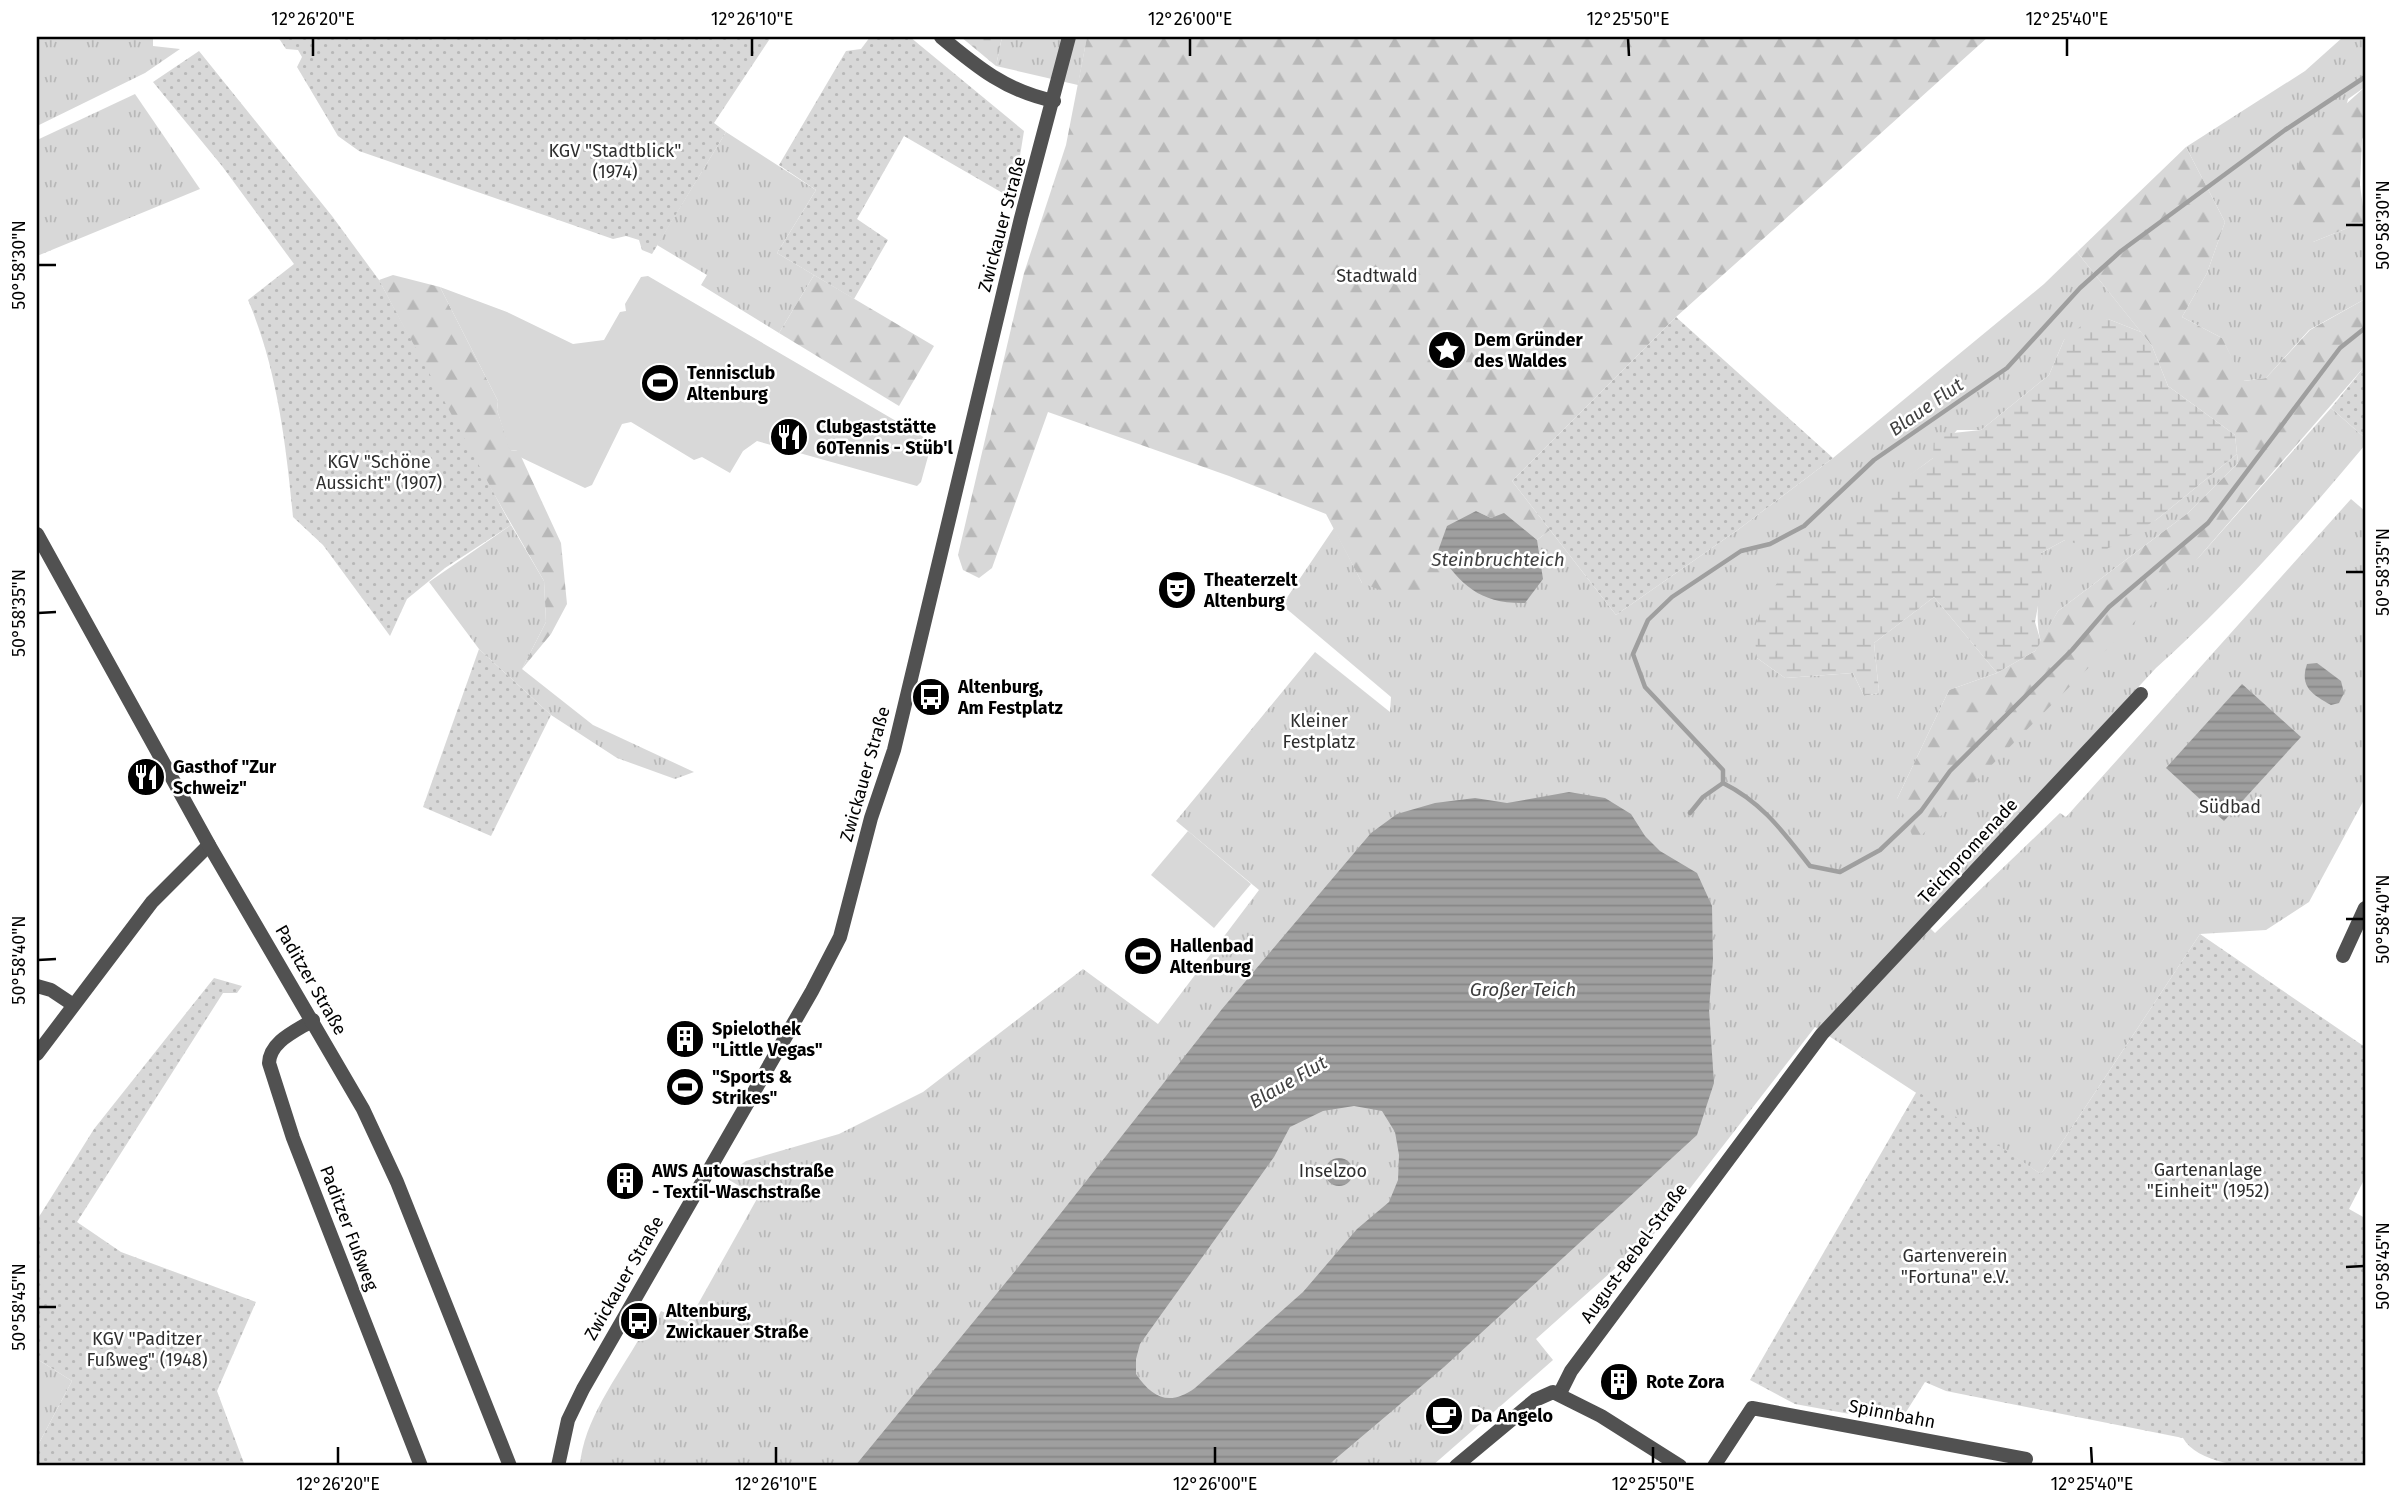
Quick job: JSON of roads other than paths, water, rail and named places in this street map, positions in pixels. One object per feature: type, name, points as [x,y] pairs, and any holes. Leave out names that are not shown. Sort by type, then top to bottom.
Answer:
[{"type":"street","points":[[941,37],[988,76],[1036,97],[1054,101]]},
{"type":"street","name":"Zwickauer Straße","points":[[558,1466],[568,1420],[583,1389],[812,991],[840,937],[899,730],[1021,218],[1069,37]]},
{"type":"street","name":"Paditzer Straße","points":[[37,534],[209,845],[313,1020],[387,1158],[510,1466]]},
{"type":"street","name":"Teichpromenade","points":[[1822,1034],[2141,694]]},
{"type":"street","points":[[39,1046],[152,902],[209,845]]},
{"type":"street","points":[[2343,956],[2365,908]]},
{"type":"street","points":[[37,986],[51,990],[72,1004]]},
{"type":"street","name":"Paditzer Fußweg","points":[[313,1020],[277,1043],[269,1053],[269,1063],[293,1138],[421,1466]]},
{"type":"street","name":"August-Bebel-Straße","points":[[1560,1393],[1571,1371],[1660,1249],[1822,1034]]},
{"type":"street","points":[[1456,1466],[1544,1394],[1560,1393],[1680,1466]]},
{"type":"street","name":"Spinnbahn","points":[[1714,1466],[1752,1408],[2026,1459]]},
{"type":"water","name":"Steinbruchteich","points":[[1476,511],[1491,518],[1504,513],[1537,540],[1543,579],[1525,603],[1484,596],[1464,583],[1438,551],[1447,526]]},
{"type":"water","points":[[2317,663],[2341,681],[2344,693],[2339,703],[2331,705],[2324,701],[2313,694],[2306,684],[2307,664]]},
{"type":"water","points":[[2242,684],[2301,737],[2224,821],[2166,768]]},
{"type":"water","name":"Großer Teich","points":[[1569,792],[1605,798],[1631,814],[1645,836],[1660,851],[1697,873],[1712,906],[1713,960],[1709,1009],[1714,1083],[1697,1135],[1444,1367],[1327,1466],[855,1466],[1016,1270],[1222,1009],[1371,833],[1397,814],[1435,803],[1475,798],[1507,803]],"holes":[[[1354,1106],[1382,1111],[1395,1132],[1399,1155],[1398,1180],[1389,1202],[1357,1229],[1303,1292],[1195,1388],[1186,1394],[1170,1398],[1156,1394],[1142,1383],[1136,1374],[1140,1344],[1274,1157],[1290,1127],[1323,1111]]]},
{"type":"water","points":[[1339,1158],[1349,1162],[1353,1172],[1349,1182],[1339,1186],[1329,1182],[1325,1172],[1329,1162]]},
{"type":"waterway","name":"Blaue Flut","points":[[1723,783],[1723,770],[1645,687],[1633,654],[1648,620],[1672,597],[1741,551],[1770,544],[1804,526],[1874,460],[2007,368],[2080,288],[2121,251],[2285,130],[2365,77]]},
{"type":"waterway","name":"Blaue Flut","points":[[1690,813],[1703,797],[1723,783],[1761,809],[1810,866],[1840,872],[1880,850],[1921,811],[1950,771],[2072,650],[2109,607],[2208,523],[2340,348],[2365,328]]},
{"type":"place","name":"Dem Gründer des Waldes","points":[[1447,350]]},
{"type":"place","name":"Tennisclub Altenburg","points":[[660,383]]},
{"type":"place","name":"Clubgaststätte 60Tennis - Stüb'l","points":[[789,437]]},
{"type":"place","name":"Theaterzelt Altenburg","points":[[1177,590]]},
{"type":"place","name":"Altenburg, Am Festplatz","points":[[931,697]]},
{"type":"place","name":"Gasthof \"Zur Schweiz\"","points":[[146,777]]},
{"type":"place","name":"Hallenbad Altenburg","points":[[1143,956]]},
{"type":"place","name":"Spielothek \"Little Vegas\"","points":[[685,1039]]},
{"type":"place","name":"\"Sports & Strikes\"","points":[[685,1087]]},
{"type":"place","name":"AWS Autowaschstraße - Textil-Waschstraße","points":[[625,1181]]},
{"type":"place","name":"Altenburg, Zwickauer Straße","points":[[639,1321]]},
{"type":"place","name":"Rote Zora","points":[[1619,1382]]},
{"type":"place","name":"Da Angelo","points":[[1444,1416]]},
{"type":"park label","name":"KGV \"Stadtblick\" (1974)","points":[[615,161]]},
{"type":"park label","name":"Stadtwald","points":[[1377,276]]},
{"type":"park label","name":"KGV \"Schöne Aussicht\" (1907)","points":[[379,472]]},
{"type":"park label","name":"Kleiner Festplatz","points":[[1319,731]]},
{"type":"park label","name":"Südbad","points":[[2230,807]]},
{"type":"park label","name":"Inselzoo","points":[[1333,1171]]},
{"type":"park label","name":"Gartenanlage \"Einheit\" (1952)","points":[[2208,1180]]},
{"type":"park label","name":"Gartenverein \"Fortuna\" e.V.","points":[[1955,1266]]},
{"type":"park label","name":"KGV \"Paditzer Fußweg\" (1948)","points":[[147,1349]]}]
